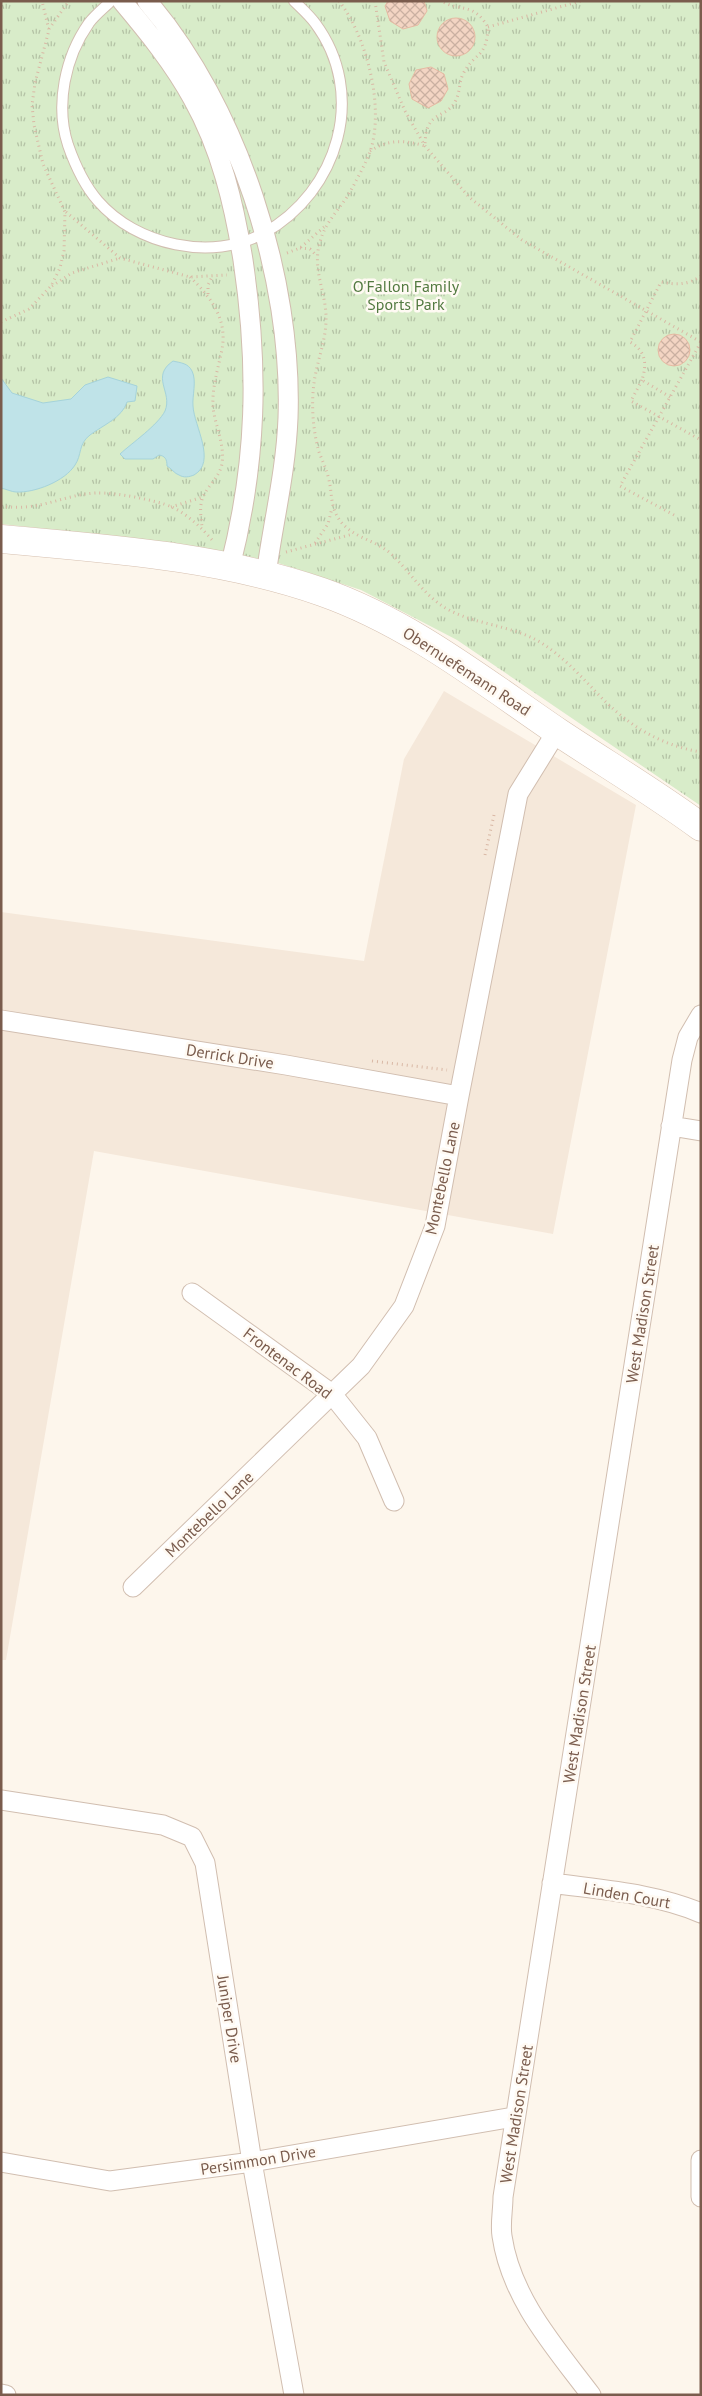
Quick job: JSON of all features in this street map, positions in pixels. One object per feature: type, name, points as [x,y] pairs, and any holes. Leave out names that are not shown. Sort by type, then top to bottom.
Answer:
[{"type":"street","points":[[122,1],[148,32],[193,99],[224,171],[240,242],[251,327],[254,391],[253,426],[246,492],[230,567]]},
{"type":"street","points":[[147,1],[169,27],[196,71],[236,151],[264,233],[283,318],[288,381],[285,460],[266,575]]},
{"type":"street","name":"Obernuefemann Road","points":[[1,539],[104,549],[230,567],[266,575],[323,592],[379,617],[428,643],[701,827]]},
{"type":"street","name":"Montebello Lane","points":[[133,1587],[360,1366],[404,1306],[435,1226],[518,794],[557,731]]},
{"type":"street","name":"West Madison Street","points":[[591,2395],[535,2320],[514,2278],[502,2235],[503,2197],[514,2117],[682,1060],[688,1037],[701,1015]]},
{"type":"street","name":"Derrick Drive","points":[[1,1020],[286,1065],[459,1096]]},
{"type":"street","points":[[671,1126],[701,1131]]},
{"type":"street","name":"Frontenac Road","points":[[192,1293],[332,1394],[367,1438],[394,1501]]},
{"type":"street","name":"Juniper Drive","points":[[1,1800],[163,1824],[192,1837],[205,1863],[252,2162],[294,2395]]},
{"type":"street","name":"Linden Court","points":[[552,1883],[655,1898],[681,1904],[701,1913]]},
{"type":"street","name":"Persimmon Drive","points":[[1,2162],[110,2181],[252,2162],[514,2117]]},
{"type":"street","points":[[701,2160],[701,2196]]},
{"type":"street","points":[[1,2394],[6,2395]]},
{"type":"lane","points":[[111,1],[90,22],[71,56],[62,94],[64,133],[77,170],[98,202],[128,226],[163,242],[202,248],[240,242],[264,233],[298,210],[323,178],[339,140],[343,99],[335,59],[316,23],[294,1]]},
{"type":"path","points":[[42,1],[49,30]]},
{"type":"path","points":[[52,286],[60,268],[64,251],[65,212],[43,164],[34,125],[32,106],[39,62],[49,30],[69,1]]},
{"type":"path","points":[[315,543],[328,524],[332,508],[332,492],[319,452],[313,409],[314,386],[323,347],[326,313],[316,255],[325,226],[350,193],[370,151],[375,98],[368,63],[358,34],[339,1]]},
{"type":"path","points":[[375,1],[384,62],[405,111],[425,146],[469,197],[522,240],[701,342],[620,486],[674,515]]},
{"type":"path","points":[[441,1],[449,5],[463,6],[474,11],[488,27]]},
{"type":"path","points":[[488,27],[581,1]]},
{"type":"path","points":[[425,146],[425,134],[429,124],[436,115],[446,111],[456,100],[463,73],[484,50],[488,27]]},
{"type":"path","points":[[370,151],[383,143],[397,141],[425,146]]},
{"type":"path","points":[[300,248],[310,249],[316,255]]},
{"type":"path","points":[[1,322],[29,308],[52,286],[72,273],[120,258]]},
{"type":"path","points":[[701,276],[681,285],[661,282],[648,311],[630,342],[642,351],[645,361],[642,380],[631,401],[701,440]]},
{"type":"path","points":[[190,277],[208,294],[217,309],[222,323],[222,353],[216,371],[213,406],[222,451],[217,478],[203,497],[201,512],[202,528]]},
{"type":"path","points":[[208,294],[208,285],[212,277]]},
{"type":"path","points":[[642,380],[670,397]]},
{"type":"path","points":[[1,506],[34,507],[96,492],[126,496],[172,507],[202,528],[213,542]]},
{"type":"path","points":[[172,507],[203,497]]},
{"type":"path","points":[[332,508],[353,534],[376,543],[390,553],[427,594],[446,608],[465,617],[520,633],[540,642],[580,674],[611,707],[643,733],[667,743],[701,752]]},
{"type":"path","points":[[285,552],[353,534]]},
{"type":"path","points":[[485,854],[495,810]]},
{"type":"path","points":[[370,1060],[447,1071]]},
{"type":"shaded area","points":[[444,691],[636,805],[553,1234],[94,1151],[6,1660],[1,1660],[1,912],[364,961],[404,759]]},
{"type":"green space","name":"O'Fallon Family Sports Park","points":[[1,1],[701,1],[701,806],[457,640],[361,590],[272,561],[176,543],[1,524]]},
{"type":"water","points":[[173,361],[186,365],[190,368],[193,375],[194,414],[204,453],[204,462],[201,469],[188,477],[183,477],[167,466],[167,461],[161,455],[153,459],[125,459],[120,454],[151,428],[165,411],[167,404],[162,379],[166,367]]},
{"type":"water","points":[[108,377],[137,386],[135,401],[127,402],[125,408],[117,417],[86,438],[77,461],[70,471],[49,485],[24,492],[13,492],[1,488],[1,378],[12,393],[43,403],[71,399],[85,385]]},
{"type":"building","points":[[388,1],[424,1],[427,11],[418,25],[403,29],[390,21],[385,6]]},
{"type":"building","points":[[456,18],[469,24],[475,37],[469,50],[456,56],[443,50],[437,37],[443,24]]},
{"type":"building","points":[[431,67],[444,74],[448,89],[441,101],[428,108],[412,99],[409,84],[416,70]]},
{"type":"building","points":[[674,334],[686,338],[690,350],[686,362],[674,366],[662,362],[658,350],[662,338]]}]
